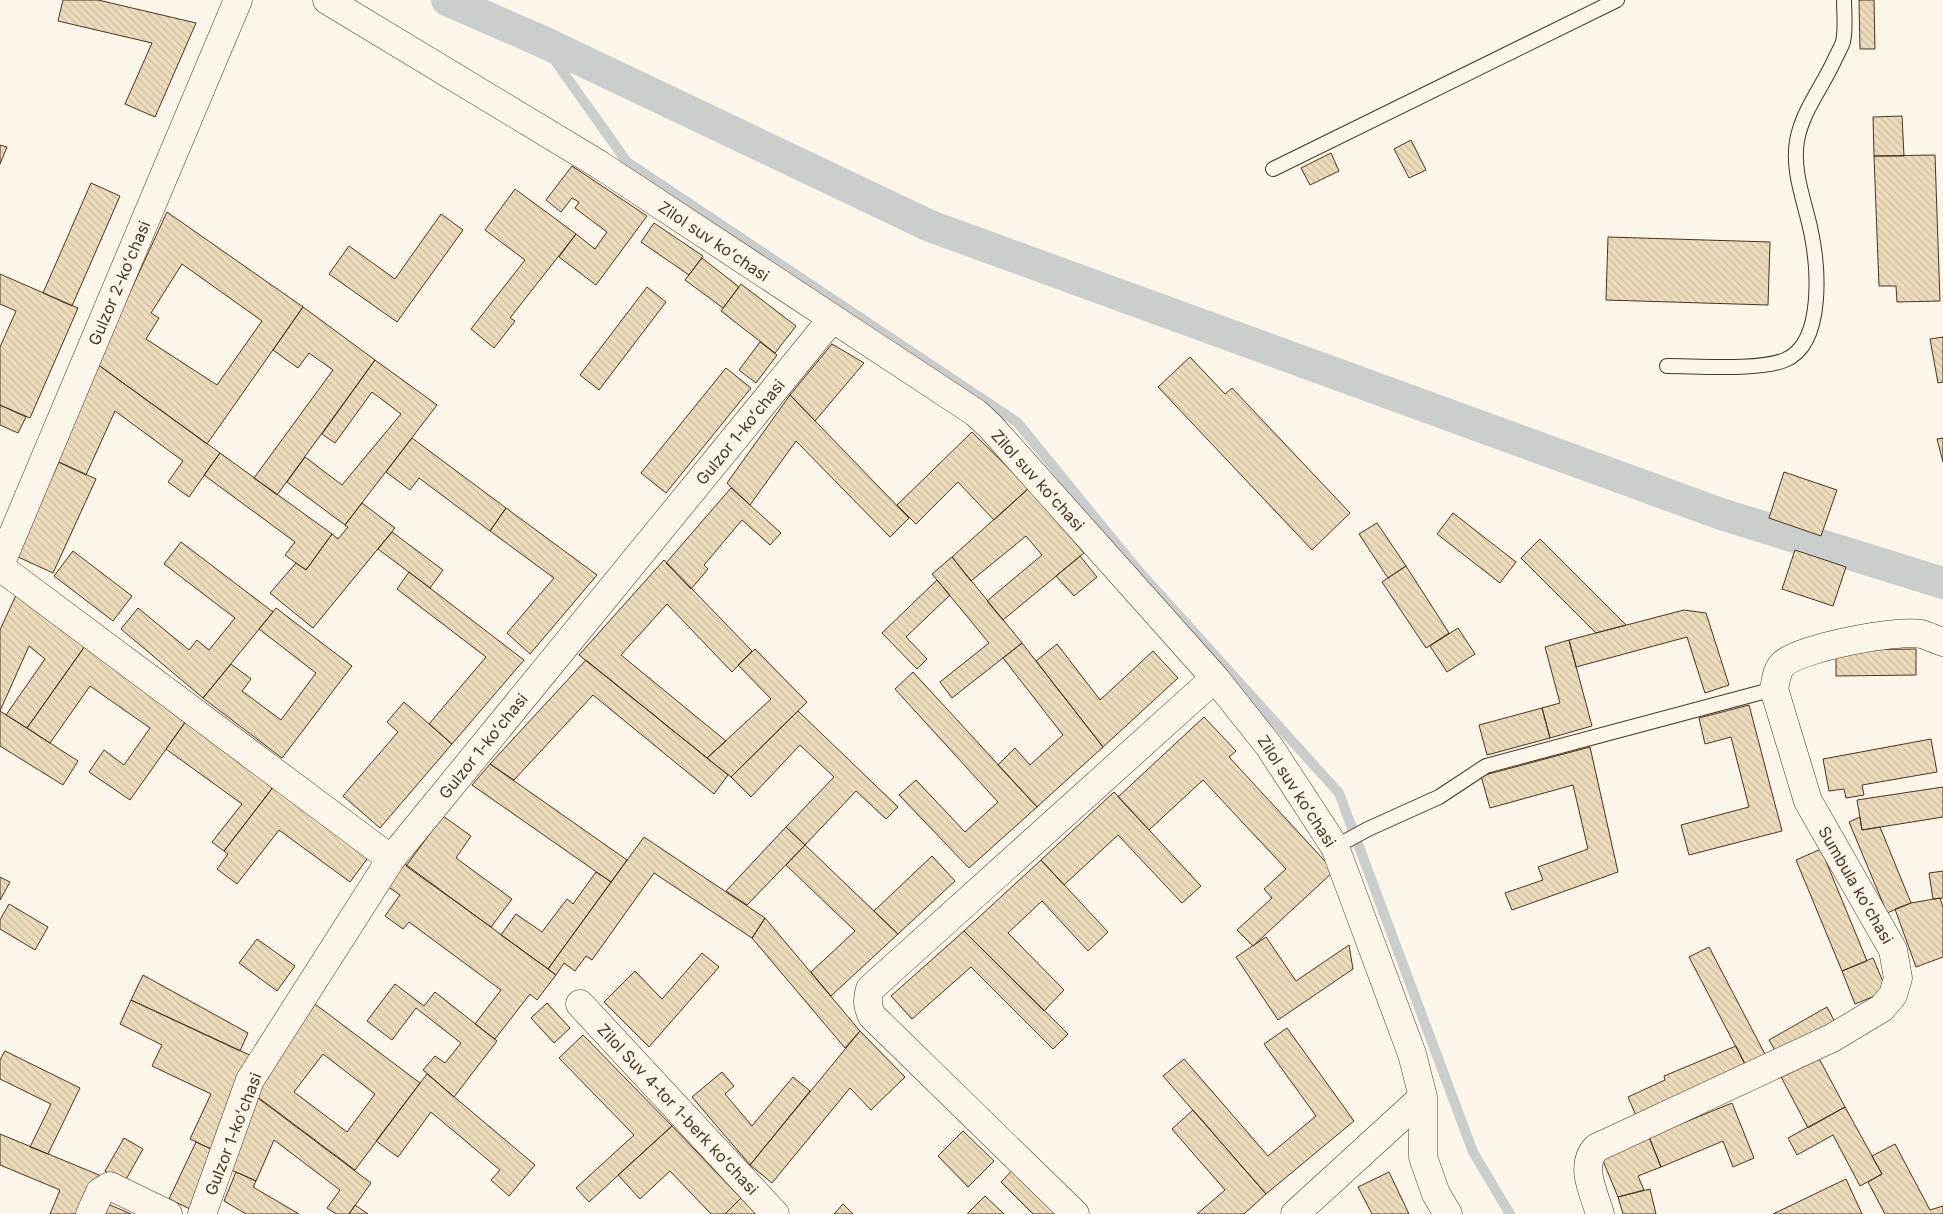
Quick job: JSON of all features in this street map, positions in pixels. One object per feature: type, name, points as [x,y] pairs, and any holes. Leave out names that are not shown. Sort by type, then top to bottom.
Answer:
[{"type":"street","name":"Gulzor 2-koʻchasi","points":[[0,566],[238,0]]},
{"type":"street","name":"Zilol suv koʻchasi","points":[[327,0],[600,166],[976,413],[990,426],[1215,678],[1269,746],[1338,845],[1412,1054],[1423,1097],[1422,1157],[1436,1194],[1448,1214]]},
{"type":"street","name":"Gulzor 1-koʻchasi","points":[[202,1214],[250,1080],[390,860],[832,319]]},
{"type":"street","points":[[0,566],[390,860]]},
{"type":"street","points":[[1774,689],[1778,670],[1789,659],[1835,644],[1886,634],[1921,634],[1943,642]]},
{"type":"street","points":[[1075,1214],[872,1016],[867,1006],[868,995],[870,989],[1215,678]]},
{"type":"street","name":"Sumbula koʻchasi","points":[[1600,1214],[1589,1176],[1587,1161],[1589,1155],[1596,1148],[1832,1038],[1882,1008],[1893,995],[1898,978],[1893,950],[1808,801],[1774,689]]},
{"type":"street","name":"Zilol Suv 4-tor 1-berk koʻchasi","points":[[580,1004],[775,1214]]},
{"type":"street","points":[[1295,1214],[1423,1097]]},
{"type":"street","points":[[90,1214],[100,1192],[110,1186],[168,1214]]},
{"type":"lane","points":[[1273,169],[1617,0]]},
{"type":"lane","points":[[1667,366],[1760,365],[1785,360],[1802,348],[1813,321],[1817,285],[1811,231],[1796,166],[1797,141],[1809,107],[1827,77],[1843,42],[1844,0]]},
{"type":"lane","points":[[1338,845],[1368,829],[1439,797],[1486,766],[1774,689]]},
{"type":"building","points":[[63,0],[98,0],[196,23],[155,117],[125,104],[152,43],[58,21]]},
{"type":"building","points":[[1859,0],[1874,0],[1875,49],[1860,49]]},
{"type":"building","points":[[1902,116],[1904,156],[1874,156],[1873,117]]},
{"type":"building","points":[[1411,140],[1426,170],[1409,178],[1394,149]]},
{"type":"building","points":[[0,145],[7,147],[0,164]]},
{"type":"building","points":[[1331,153],[1339,171],[1310,185],[1301,168]]},
{"type":"building","points":[[1935,155],[1940,301],[1897,302],[1896,286],[1879,286],[1874,156]]},
{"type":"building","points":[[572,166],[647,216],[596,285],[559,257],[576,234],[595,249],[607,232],[575,208],[579,202],[572,198],[561,212],[546,200]]},
{"type":"building","points":[[91,183],[120,196],[72,306],[43,293]]},
{"type":"building","points":[[515,189],[576,234],[510,318],[515,321],[494,348],[471,329],[525,260],[485,230]]},
{"type":"building","points":[[167,212],[303,307],[207,444],[97,364]],"holes":[[[182,264],[262,321],[217,385],[146,339],[159,318],[151,313]]]},
{"type":"building","points":[[441,214],[463,230],[397,322],[329,274],[349,246],[395,279]]},
{"type":"building","points":[[654,223],[703,256],[689,275],[641,242]]},
{"type":"building","points":[[1608,237],[1770,242],[1768,305],[1606,300]]},
{"type":"building","points":[[702,258],[739,287],[723,308],[685,280]]},
{"type":"building","points":[[0,274],[78,308],[30,418],[0,405],[0,347],[16,311],[0,304]]},
{"type":"building","points":[[741,284],[796,326],[775,353],[721,311]]},
{"type":"building","points":[[647,287],[666,302],[599,390],[580,375]]},
{"type":"building","points":[[303,307],[375,360],[277,495],[254,478],[333,370],[309,353],[298,368],[273,350]]},
{"type":"building","points":[[1943,337],[1943,382],[1938,383],[1930,339]]},
{"type":"building","points":[[760,342],[777,355],[756,383],[739,370]]},
{"type":"building","points":[[832,344],[864,363],[815,421],[790,395]]},
{"type":"building","points":[[1190,357],[1225,394],[1232,388],[1350,513],[1312,550],[1158,387]]},
{"type":"building","points":[[375,360],[437,405],[345,525],[287,482],[305,457],[342,485],[401,414],[372,392],[335,443],[322,434]]},
{"type":"building","points":[[97,364],[220,453],[189,497],[168,482],[183,461],[115,411],[86,475],[54,460]]},
{"type":"building","points":[[726,368],[751,388],[666,493],[641,473]]},
{"type":"building","points":[[790,395],[909,518],[890,537],[796,441],[750,505],[727,483]]},
{"type":"building","points":[[0,405],[26,417],[18,433],[0,425]]},
{"type":"building","points":[[972,432],[1029,488],[994,520],[958,482],[916,524],[897,505]]},
{"type":"building","points":[[412,438],[506,508],[490,531],[419,478],[410,490],[386,472]]},
{"type":"building","points":[[1943,438],[1943,462],[1937,439]]},
{"type":"building","points":[[220,453],[332,534],[306,570],[285,555],[295,542],[204,475]]},
{"type":"building","points":[[59,462],[96,479],[53,573],[16,556]]},
{"type":"building","points":[[1784,472],[1837,490],[1821,536],[1769,518]]},
{"type":"building","points":[[731,488],[781,533],[770,545],[742,520],[704,565],[708,569],[691,589],[666,563]]},
{"type":"building","points":[[1029,488],[1084,553],[1003,620],[987,601],[1042,555],[1026,536],[971,581],[952,557]]},
{"type":"building","points":[[362,503],[395,528],[313,628],[270,593],[296,563],[306,570],[332,534],[338,539],[348,527],[345,525]]},
{"type":"building","points":[[506,508],[597,575],[530,654],[507,633],[554,578],[490,531]]},
{"type":"building","points":[[1453,513],[1516,562],[1500,583],[1437,534]]},
{"type":"building","points":[[1377,523],[1406,566],[1388,578],[1359,534]]},
{"type":"building","points":[[392,532],[443,570],[430,588],[378,549]]},
{"type":"building","points":[[1540,539],[1626,625],[1596,633],[1521,558]]},
{"type":"building","points":[[181,542],[273,612],[203,698],[121,629],[138,608],[189,650],[197,640],[209,650],[235,618],[164,564]]},
{"type":"building","points":[[1795,550],[1846,567],[1833,606],[1782,589]]},
{"type":"building","points":[[73,551],[132,596],[113,621],[54,576]]},
{"type":"building","points":[[1080,556],[1097,577],[1074,596],[1056,576]]},
{"type":"building","points":[[952,557],[1022,643],[952,698],[940,682],[989,643],[932,574]]},
{"type":"building","points":[[664,560],[752,651],[732,672],[667,604],[621,655],[726,741],[707,758],[579,655]]},
{"type":"building","points":[[1406,566],[1449,633],[1426,648],[1382,582]]},
{"type":"building","points":[[409,572],[524,660],[452,744],[429,724],[486,657],[397,589]]},
{"type":"building","points":[[937,580],[950,595],[906,637],[927,659],[917,669],[882,633]]},
{"type":"building","points":[[16,595],[85,646],[27,728],[6,715],[45,659],[29,646],[0,711],[0,630]]},
{"type":"building","points":[[276,608],[352,666],[282,758],[203,698],[231,664],[251,679],[242,691],[281,720],[316,673],[259,629]]},
{"type":"building","points":[[1684,610],[1706,613],[1729,685],[1705,693],[1687,637],[1576,667],[1569,640]]},
{"type":"building","points":[[1458,628],[1475,654],[1447,672],[1430,646]]},
{"type":"building","points":[[1569,640],[1592,726],[1550,738],[1542,708],[1560,703],[1545,647]]},
{"type":"building","points":[[1022,643],[1103,747],[1037,807],[998,765],[1015,748],[1030,765],[1063,735],[1003,658]]},
{"type":"building","points":[[1057,644],[1100,700],[1153,651],[1178,678],[1103,747],[1036,661]]},
{"type":"building","points":[[85,646],[186,721],[130,800],[89,772],[104,750],[124,765],[150,728],[90,686],[50,743],[27,728]]},
{"type":"building","points":[[755,649],[807,702],[731,777],[707,758],[771,699],[738,665]]},
{"type":"building","points":[[1916,649],[1916,675],[1836,676],[1836,650]]},
{"type":"building","points":[[586,660],[728,775],[714,794],[593,695],[514,780],[490,764]]},
{"type":"building","points":[[913,672],[1037,807],[969,868],[899,795],[916,780],[965,832],[998,802],[895,689]]},
{"type":"building","points":[[404,702],[452,744],[380,828],[343,796],[398,732],[387,722]]},
{"type":"building","points":[[1749,705],[1782,831],[1689,855],[1681,825],[1749,807],[1731,737],[1705,744],[1699,718]]},
{"type":"building","points":[[1542,708],[1550,738],[1487,755],[1479,725]]},
{"type":"building","points":[[0,711],[78,761],[63,785],[0,746]]},
{"type":"building","points":[[798,711],[898,807],[886,819],[856,791],[805,845],[786,827],[834,777],[800,745],[751,797],[731,777]]},
{"type":"building","points":[[1204,717],[1236,751],[1229,757],[1334,871],[1253,946],[1237,930],[1272,898],[1264,889],[1286,869],[1203,780],[1149,830],[1118,797]]},
{"type":"building","points":[[186,721],[274,786],[224,851],[212,842],[242,804],[166,749]]},
{"type":"building","points":[[1931,739],[1937,772],[1862,785],[1864,795],[1846,798],[1844,789],[1829,791],[1823,759]]},
{"type":"building","points":[[1590,747],[1618,872],[1512,910],[1505,893],[1543,880],[1538,867],[1588,849],[1573,785],[1490,808],[1481,776]]},
{"type":"building","points":[[490,764],[627,860],[611,882],[472,785]]},
{"type":"building","points":[[274,786],[370,855],[350,882],[279,830],[237,884],[217,869],[228,854],[224,851]]},
{"type":"building","points":[[1943,787],[1943,817],[1862,830],[1857,800]]},
{"type":"building","points":[[1114,792],[1201,886],[1182,903],[1118,835],[1064,885],[1041,860]]},
{"type":"building","points":[[443,816],[471,836],[456,858],[512,899],[491,927],[406,866]]},
{"type":"building","points":[[1860,817],[1862,830],[1880,827],[1911,903],[1887,913],[1849,822]]},
{"type":"building","points":[[786,827],[805,845],[747,905],[726,891]]},
{"type":"building","points":[[644,837],[765,918],[752,938],[654,873],[592,960],[586,956],[575,971],[564,963],[556,975],[548,969]]},
{"type":"building","points":[[805,845],[898,934],[831,996],[811,972],[855,931],[786,865]]},
{"type":"building","points":[[1821,849],[1867,961],[1842,971],[1796,860]]},
{"type":"building","points":[[932,856],[955,881],[898,934],[874,911]]},
{"type":"building","points":[[1041,860],[1108,932],[1088,951],[1042,901],[1008,933],[1064,990],[1044,1011],[964,931]]},
{"type":"building","points":[[401,861],[556,975],[537,1000],[530,994],[495,1039],[475,1024],[501,990],[409,922],[403,929],[385,916],[400,895],[384,884]]},
{"type":"building","points":[[1943,871],[1943,898],[1933,899],[1929,873]]},
{"type":"building","points":[[596,872],[611,882],[548,969],[501,935],[516,914],[542,932],[567,899],[573,904]]},
{"type":"building","points":[[0,877],[10,882],[0,900]]},
{"type":"building","points":[[1940,898],[1943,907],[1943,957],[1916,967],[1895,909],[1911,903]]},
{"type":"building","points":[[9,904],[48,927],[35,950],[0,929],[0,920]]},
{"type":"building","points":[[765,918],[860,1031],[845,1048],[752,938]]},
{"type":"building","points":[[964,931],[1068,1034],[1053,1049],[971,967],[912,1019],[891,996]]},
{"type":"building","points":[[1266,937],[1296,981],[1349,945],[1353,969],[1278,1020],[1236,957]]},
{"type":"building","points":[[257,939],[295,966],[277,991],[239,963]]},
{"type":"building","points":[[1709,947],[1768,1060],[1748,1070],[1689,957]]},
{"type":"building","points":[[702,953],[719,967],[649,1047],[604,1002],[635,971],[662,999]]},
{"type":"building","points":[[1873,958],[1887,991],[1855,1004],[1842,971]]},
{"type":"building","points":[[143,975],[248,1033],[240,1051],[131,1000]]},
{"type":"building","points":[[395,984],[424,1006],[435,992],[497,1041],[454,1097],[423,1070],[435,1056],[445,1063],[461,1043],[416,1008],[392,1040],[367,1021]]},
{"type":"building","points":[[131,1000],[254,1057],[211,1149],[190,1139],[211,1094],[152,1066],[162,1045],[120,1024]]},
{"type":"building","points":[[547,1003],[570,1028],[554,1043],[531,1018]]},
{"type":"building","points":[[315,1004],[420,1083],[355,1170],[255,1095]],"holes":[[[323,1054],[375,1094],[347,1132],[294,1092]]]},
{"type":"building","points":[[1827,1007],[1836,1024],[1778,1056],[1769,1040]]},
{"type":"building","points":[[1287,1028],[1354,1121],[1266,1194],[1163,1076],[1184,1059],[1268,1156],[1316,1116],[1264,1044]]},
{"type":"building","points":[[860,1031],[905,1077],[871,1110],[850,1088],[772,1183],[750,1165]]},
{"type":"building","points":[[583,1035],[672,1126],[589,1202],[576,1188],[634,1135],[559,1058]]},
{"type":"building","points":[[1736,1046],[1748,1070],[1637,1118],[1628,1097],[1665,1080],[1664,1076]]},
{"type":"building","points":[[5,1051],[80,1088],[48,1154],[30,1147],[51,1104],[0,1079],[0,1060]]},
{"type":"building","points":[[1815,1051],[1845,1107],[1808,1128],[1778,1071]]},
{"type":"building","points":[[722,1072],[734,1086],[725,1094],[752,1126],[793,1077],[810,1091],[750,1165],[692,1097]]},
{"type":"building","points":[[427,1074],[535,1165],[509,1196],[491,1180],[500,1170],[431,1112],[398,1157],[376,1141]]},
{"type":"building","points":[[258,1098],[371,1183],[349,1214],[336,1214],[327,1208],[340,1190],[274,1140],[256,1181],[227,1168]]},
{"type":"building","points":[[1732,1103],[1754,1158],[1733,1167],[1723,1141],[1661,1167],[1649,1137]]},
{"type":"building","points":[[1845,1107],[1882,1174],[1860,1186],[1833,1135],[1797,1155],[1788,1138]]},
{"type":"building","points":[[1193,1110],[1266,1194],[1244,1214],[1197,1214],[1225,1190],[1172,1129]]},
{"type":"building","points":[[672,1126],[741,1198],[725,1214],[711,1214],[670,1171],[640,1199],[618,1175]]},
{"type":"building","points":[[963,1131],[994,1161],[968,1187],[938,1156]]},
{"type":"building","points":[[0,1134],[99,1175],[83,1214],[50,1214],[60,1190],[0,1165]]},
{"type":"building","points":[[1649,1137],[1661,1167],[1638,1176],[1644,1190],[1618,1197],[1601,1156]]},
{"type":"building","points":[[124,1138],[143,1149],[124,1183],[105,1171]]},
{"type":"building","points":[[196,1142],[217,1152],[190,1209],[169,1199]]},
{"type":"building","points":[[1895,1144],[1930,1210],[1943,1206],[1943,1214],[1885,1214],[1868,1182],[1882,1174],[1872,1156]]},
{"type":"building","points":[[1017,1165],[1066,1214],[1033,1214],[1001,1182]]},
{"type":"building","points":[[236,1172],[256,1181],[253,1187],[299,1214],[246,1214],[224,1201]]},
{"type":"building","points":[[1389,1172],[1409,1214],[1372,1214],[1358,1187]]},
{"type":"building","points":[[1846,1179],[1862,1214],[1773,1214]]},
{"type":"building","points":[[1650,1189],[1656,1214],[1623,1214],[1618,1197]]},
{"type":"building","points":[[985,1196],[1004,1214],[967,1214]]},
{"type":"building","points":[[741,1198],[756,1214],[725,1214]]},
{"type":"building","points":[[108,1204],[131,1214],[103,1214]]},
{"type":"building","points":[[843,1204],[853,1214],[834,1214]]},
{"type":"building","points":[[355,1205],[368,1214],[349,1214]]},
{"type":"waterway","points":[[447,0],[541,41],[930,226],[1721,514],[1943,583]]},
{"type":"waterway","points":[[541,41],[627,162],[1017,422],[1137,569],[1339,793],[1473,1152],[1510,1214]]}]
